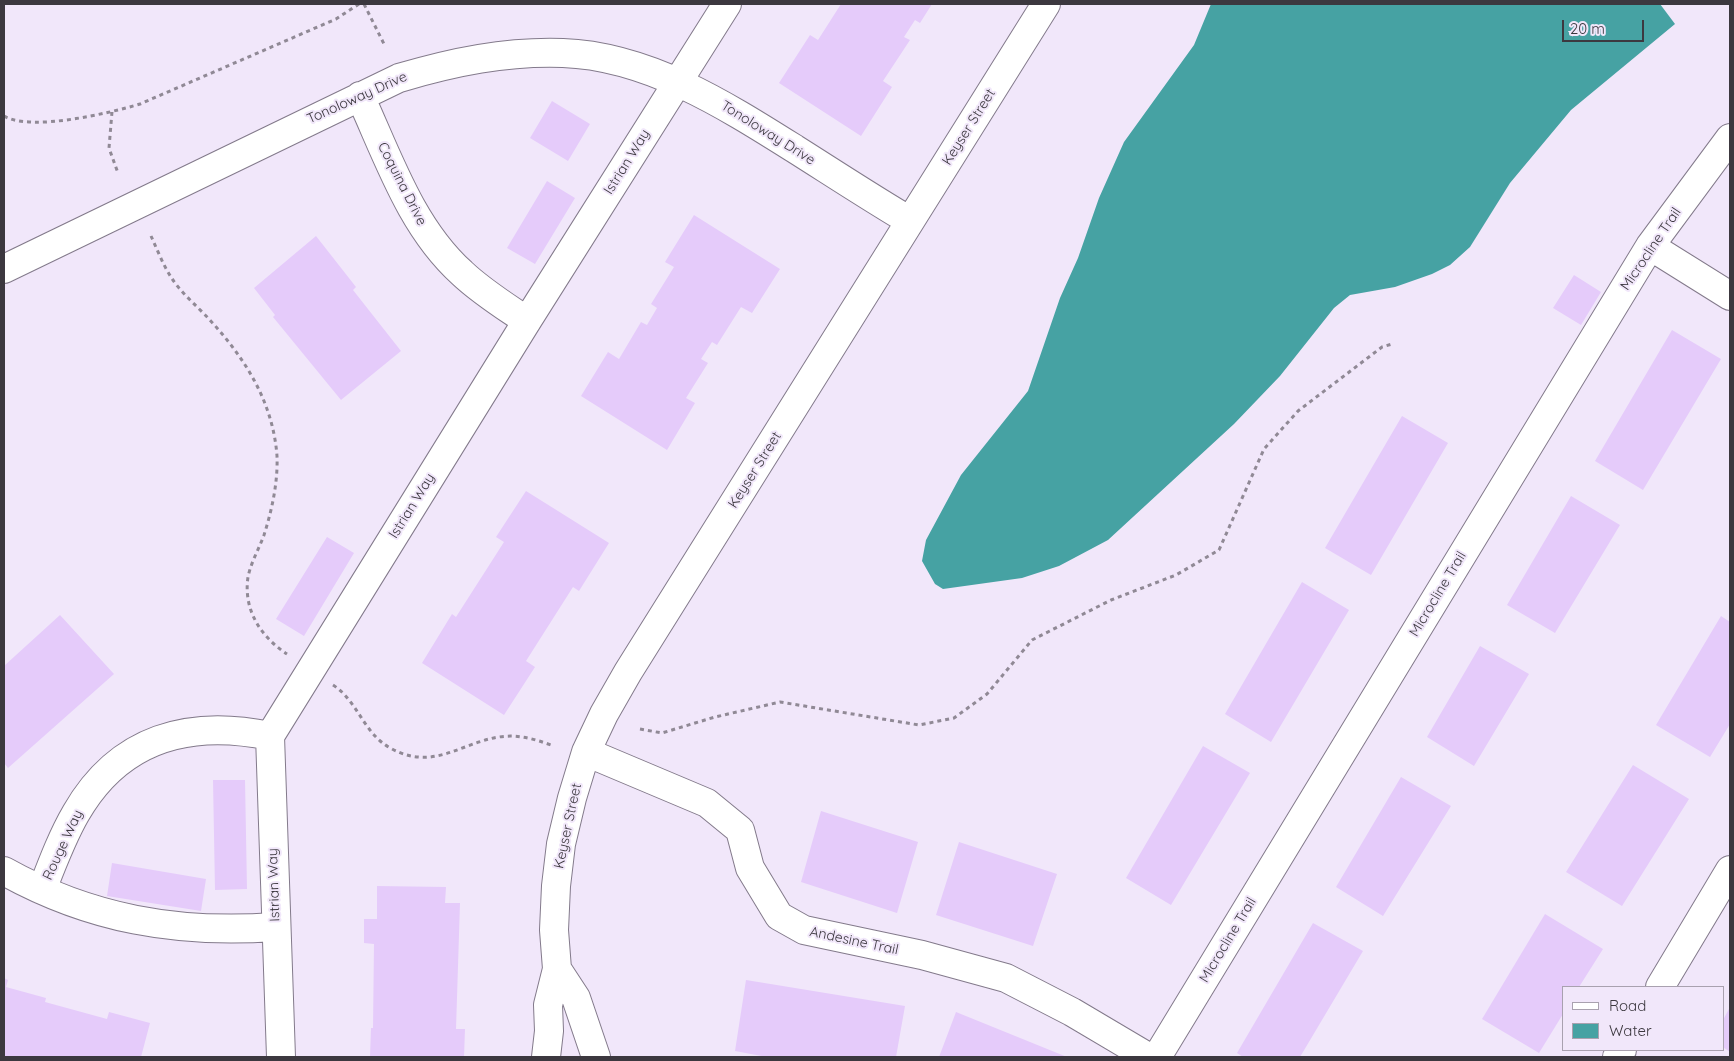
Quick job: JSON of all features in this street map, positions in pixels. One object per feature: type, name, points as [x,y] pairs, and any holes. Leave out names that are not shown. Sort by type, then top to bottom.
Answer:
[{"type":"street","name":"Istrian Way","points":[[281,1057],[275,927],[270,736],[527,321],[727,4]]},
{"type":"street","name":"Keyser Street","points":[[546,1057],[549,1031],[548,1005],[557,969],[554,930],[560,852],[572,798],[586,752],[604,714],[628,672],[1046,4]]},
{"type":"street","name":"Tonoloway Drive","points":[[4,269],[399,78],[435,67],[502,55],[564,53],[598,58],[678,83],[735,111],[910,221]]},
{"type":"street","name":"Coquina Drive","points":[[360,96],[407,200],[439,249],[482,291],[527,321]]},
{"type":"street","name":"Microcline Trail","points":[[1157,1057],[1650,246],[1730,138]]},
{"type":"street","points":[[1650,246],[1730,296]]},
{"type":"street","name":"Rouge Way","points":[[42,890],[76,813],[93,788],[112,767],[138,750],[164,738],[192,730],[219,729],[270,736]]},
{"type":"street","name":"Andesine Trail","points":[[586,752],[707,802],[740,830],[750,868],[779,916],[804,930],[922,955],[1006,978],[1072,1012],[1148,1057]]},
{"type":"street","points":[[1661,986],[1730,870]]},
{"type":"street","points":[[4,871],[42,890],[103,914],[148,923],[206,929],[275,927]]},
{"type":"street","name":"Keyser Street","points":[[557,969],[576,998],[596,1057]]},
{"type":"path","points":[[4,116],[26,121],[60,120],[112,112],[140,104],[336,18],[359,4]]},
{"type":"path","points":[[364,4],[384,44]]},
{"type":"path","points":[[112,112],[109,148],[118,173]]},
{"type":"path","points":[[151,236],[171,278],[241,357],[255,379],[266,404],[277,457],[275,486],[270,512],[248,577],[247,595],[254,617],[263,633],[287,654]]},
{"type":"path","points":[[640,729],[662,733],[715,716],[780,702],[918,725],[954,718],[987,694],[1032,640],[1111,600],[1176,575],[1219,550],[1264,449],[1298,411],[1382,346],[1392,344]]},
{"type":"path","points":[[345,693],[374,738],[392,749],[411,756],[430,757],[449,754],[498,737],[516,736],[551,745]]},
{"type":"water","points":[[1211,4],[1660,4],[1675,24],[1571,110],[1510,183],[1470,247],[1450,265],[1432,274],[1395,287],[1350,295],[1334,308],[1280,376],[1234,424],[1108,540],[1059,566],[1022,578],[943,589],[935,584],[922,561],[926,540],[961,475],[1028,391],[1060,298],[1078,258],[1099,198],[1124,142],[1194,45]]},
{"type":"building","points":[[841,4],[932,4],[920,23],[915,20],[904,37],[910,40],[883,81],[892,87],[861,136],[779,83],[810,35],[818,40]]},
{"type":"building","points":[[552,101],[590,124],[568,161],[530,138]]},
{"type":"building","points":[[547,181],[575,198],[535,264],[507,248]]},
{"type":"building","points":[[694,215],[780,269],[752,313],[741,307],[717,345],[712,342],[701,359],[708,363],[686,398],[695,403],[667,450],[581,396],[608,352],[619,359],[641,322],[647,325],[657,308],[651,304],[674,267],[665,262]]},
{"type":"building","points":[[316,236],[356,287],[353,290],[401,351],[341,400],[273,317],[275,315],[254,288]]},
{"type":"building","points":[[1574,275],[1601,292],[1581,325],[1553,308]]},
{"type":"building","points":[[1672,330],[1721,359],[1643,490],[1595,461]]},
{"type":"building","points":[[1402,416],[1448,443],[1371,575],[1325,548]]},
{"type":"building","points":[[526,491],[609,543],[579,591],[573,587],[526,661],[535,667],[504,715],[422,663],[452,614],[456,617],[504,542],[496,537]]},
{"type":"building","points":[[1571,496],[1620,525],[1555,633],[1507,605]]},
{"type":"building","points":[[327,537],[354,553],[304,636],[276,619]]},
{"type":"building","points":[[1302,582],[1349,610],[1271,742],[1225,714]]},
{"type":"building","points":[[60,615],[114,674],[8,768],[4,763],[4,666]]},
{"type":"building","points":[[1721,616],[1730,622],[1730,724],[1710,757],[1656,725]]},
{"type":"building","points":[[1480,646],[1529,674],[1474,766],[1427,737]]},
{"type":"building","points":[[1203,746],[1250,773],[1171,905],[1126,878]]},
{"type":"building","points":[[1633,765],[1689,799],[1622,906],[1566,872]]},
{"type":"building","points":[[1401,777],[1451,806],[1383,916],[1336,887]]},
{"type":"building","points":[[213,780],[245,780],[247,889],[215,890]]},
{"type":"building","points":[[821,811],[918,842],[897,913],[801,882]]},
{"type":"building","points":[[959,842],[1057,874],[1033,946],[936,915]]},
{"type":"building","points":[[112,863],[206,879],[201,911],[107,896]]},
{"type":"building","points":[[377,886],[446,887],[445,903],[460,903],[456,1029],[465,1029],[464,1057],[370,1057],[371,1028],[373,1028],[374,944],[364,943],[364,919],[377,919]]},
{"type":"building","points":[[1545,914],[1603,949],[1580,986],[1562,986],[1562,1016],[1539,1053],[1482,1019]]},
{"type":"building","points":[[1313,923],[1363,951],[1300,1057],[1243,1057],[1237,1053]]},
{"type":"building","points":[[4,978],[8,980],[6,987],[46,998],[45,1002],[107,1019],[109,1012],[150,1023],[141,1057],[4,1057]]},
{"type":"building","points":[[746,980],[905,1006],[896,1057],[767,1057],[735,1051]]},
{"type":"building","points":[[1730,1007],[1730,1052],[1724,1048],[1724,1018]]},
{"type":"building","points":[[956,1012],[1067,1057],[939,1057]]}]
